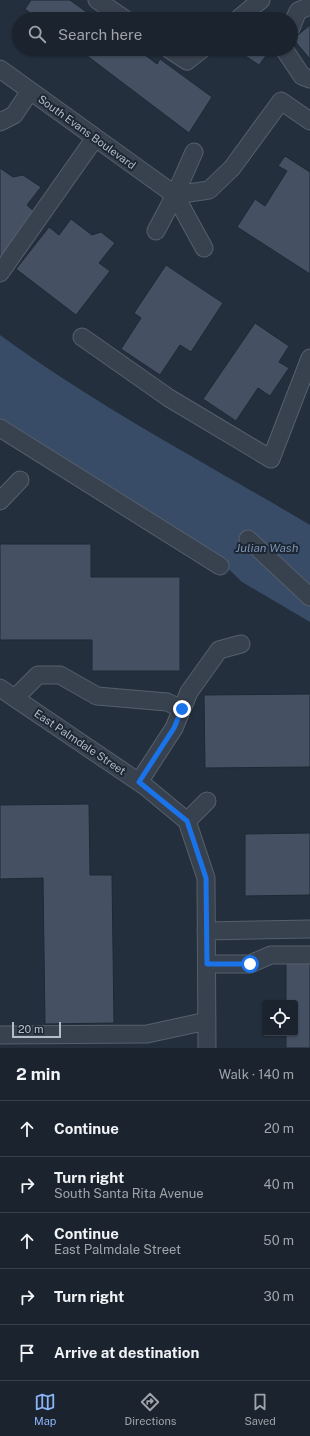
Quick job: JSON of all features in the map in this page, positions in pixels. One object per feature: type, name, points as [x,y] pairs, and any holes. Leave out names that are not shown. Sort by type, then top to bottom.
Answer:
[{"type":"street","points":[[97,0],[115,12]]},
{"type":"street","points":[[246,12],[261,0]]},
{"type":"street","points":[[298,12],[310,6]]},
{"type":"street","points":[[179,56],[187,62],[194,56]]},
{"type":"street","points":[[289,56],[302,76],[310,79]]},
{"type":"street","name":"South Evans Boulevard","points":[[0,69],[174,196]]},
{"type":"street","points":[[0,122],[14,115],[30,91]]},
{"type":"street","points":[[174,196],[209,190],[232,168],[281,100],[310,121]]},
{"type":"street","points":[[0,273],[95,138]]},
{"type":"street","points":[[156,231],[194,152]]},
{"type":"street","points":[[174,196],[204,248]]},
{"type":"street","points":[[82,337],[169,398],[270,460],[310,358]]},
{"type":"street","points":[[0,428],[220,566]]},
{"type":"street","points":[[0,501],[20,480]]},
{"type":"street","points":[[248,539],[310,597]]},
{"type":"street","points":[[139,782],[174,728],[189,692],[219,650],[241,644]]},
{"type":"street","points":[[15,698],[38,675],[60,675],[97,696],[167,702],[182,709]]},
{"type":"street","name":"East Palmdale Street","points":[[0,688],[139,782],[187,821]]},
{"type":"street","points":[[207,800],[187,821],[206,878],[207,1048]]},
{"type":"street","points":[[206,930],[310,929]]},
{"type":"street","points":[[207,964],[250,964],[271,956],[310,955]]},
{"type":"street","points":[[0,1035],[147,1034],[207,1021]]},
{"type":"water","name":"Julian Wash","points":[[0,335],[75,386],[153,434],[310,525],[310,622],[242,582],[210,551],[0,421]]},
{"type":"building","points":[[31,0],[70,0],[86,12],[29,12],[25,9]]},
{"type":"building","points":[[310,25],[310,59],[298,45],[298,35]]},
{"type":"building","points":[[87,56],[146,56],[157,64],[160,59],[212,97],[189,133]]},
{"type":"building","points":[[246,56],[266,56],[259,65]]},
{"type":"building","points":[[285,156],[310,172],[310,274],[237,227],[255,199],[265,206],[287,171],[278,166]]},
{"type":"building","points":[[0,168],[13,177],[23,175],[41,187],[27,205],[36,213],[2,260],[0,258]]},
{"type":"building","points":[[71,219],[92,235],[101,232],[115,243],[99,263],[110,271],[76,315],[16,269],[49,227],[59,235]]},
{"type":"building","points":[[166,265],[223,303],[191,352],[180,345],[160,375],[121,349],[141,318],[134,313]]},
{"type":"building","points":[[255,323],[289,346],[279,362],[289,368],[270,396],[258,388],[236,421],[203,399]]},
{"type":"building","points":[[0,544],[91,544],[91,577],[180,577],[180,671],[92,671],[92,640],[0,640]]},
{"type":"building","points":[[310,694],[310,767],[205,768],[204,695]]},
{"type":"building","points":[[89,804],[90,875],[112,875],[114,1023],[45,1024],[43,878],[0,879],[0,805]]},
{"type":"building","points":[[310,833],[310,895],[245,896],[245,834]]},
{"type":"building","points":[[286,960],[310,960],[310,1048],[286,1048],[286,1036],[298,1036],[298,1000],[286,1000]]},
{"type":"route","points":[[182,709],[174,728],[139,782],[187,821],[206,878],[207,964],[250,964]]}]
